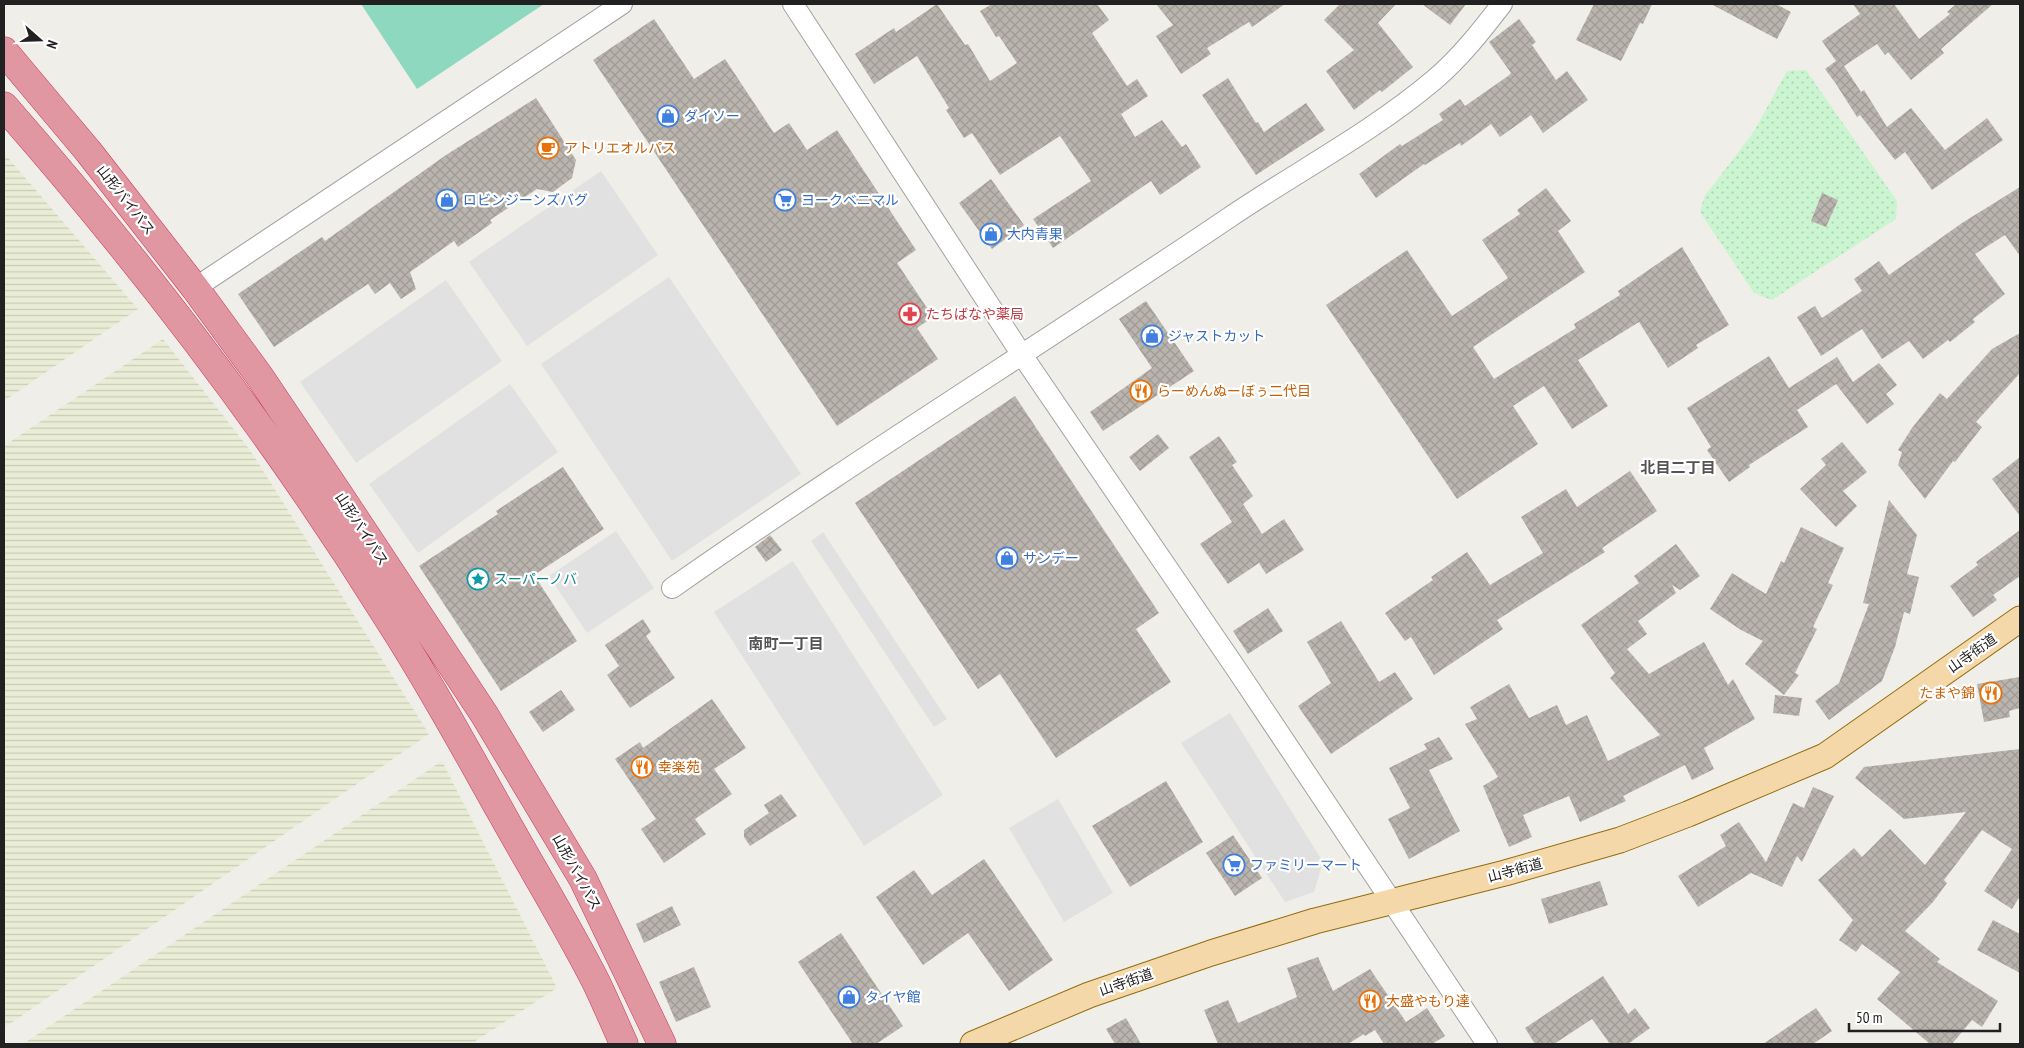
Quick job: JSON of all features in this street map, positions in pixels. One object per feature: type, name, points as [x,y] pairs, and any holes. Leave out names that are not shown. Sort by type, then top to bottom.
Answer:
[{"type":"highway","name":"山形バイパス","points":[[4,52],[88,151],[195,288],[260,377],[484,714],[583,878],[662,1044]]},
{"type":"highway","name":"山形バイパス","points":[[4,106],[61,172],[174,310],[315,508],[392,623],[456,732],[596,982],[624,1044]]},
{"type":"main road","name":"山寺街道","points":[[973,1044],[1089,995],[1211,953],[1316,921],[1505,873],[1620,840],[1696,810],[1825,756],[2020,619]]},
{"type":"street","points":[[195,288],[622,4]]},
{"type":"street","points":[[793,4],[1022,355],[1287,744],[1390,902],[1487,1044]]},
{"type":"street","points":[[672,588],[827,481],[1022,355],[1251,203],[1366,131],[1436,79],[1480,32],[1502,4]]},
{"type":"green space","points":[[361,4],[544,4],[417,89]]},
{"type":"green space","points":[[1806,70],[1897,201],[1896,219],[1772,300],[1754,293],[1700,212],[1704,197],[1753,133],[1787,71]]},
{"type":"green space","points":[[4,153],[138,309],[4,401]]},
{"type":"green space","points":[[163,339],[250,450],[429,734],[4,1028],[4,446]]},
{"type":"green space","points":[[442,761],[557,988],[471,1044],[23,1044]]},
{"type":"shaded area","points":[[601,171],[658,255],[527,346],[469,262]]},
{"type":"shaded area","points":[[669,277],[801,474],[672,561],[541,364]]},
{"type":"shaded area","points":[[446,280],[502,361],[356,463],[300,382]]},
{"type":"shaded area","points":[[510,384],[558,452],[418,553],[369,484]]},
{"type":"shaded area","points":[[616,531],[654,588],[587,633],[549,576]]},
{"type":"shaded area","points":[[823,532],[947,719],[934,727],[811,541]]},
{"type":"shaded area","points":[[793,561],[943,795],[864,846],[714,612]]},
{"type":"shaded area","points":[[1230,713],[1323,862],[1314,892],[1285,902],[1181,743]]},
{"type":"shaded area","points":[[1058,799],[1113,893],[1064,922],[1009,828]]},
{"type":"building","points":[[937,4],[965,45],[968,44],[990,81],[1017,63],[999,36],[996,37],[980,11],[992,4],[1097,4],[1109,20],[1092,33],[1127,86],[1137,79],[1148,96],[1121,114],[1135,137],[1162,120],[1182,147],[1186,144],[1201,167],[1160,195],[1151,181],[1053,248],[1033,219],[1091,181],[1060,136],[1000,175],[972,133],[964,138],[946,110],[949,108],[917,56],[874,84],[855,54],[894,28],[896,32]]},
{"type":"building","points":[[1156,4],[1285,4],[1252,27],[1249,22],[1207,48],[1211,54],[1181,74],[1156,36],[1173,25]]},
{"type":"building","points":[[1340,4],[1396,4],[1378,23],[1413,67],[1382,92],[1380,90],[1354,110],[1326,71],[1354,50],[1324,20]]},
{"type":"building","points":[[1422,4],[1466,4],[1450,25]]},
{"type":"building","points":[[1594,4],[1652,4],[1643,24],[1640,23],[1621,61],[1576,40]]},
{"type":"building","points":[[1711,4],[1776,4],[1791,12],[1777,39]]},
{"type":"building","points":[[1853,4],[1894,4],[1919,39],[1950,14],[1947,12],[1956,4],[1993,4],[1941,49],[1944,53],[1911,80],[1888,52],[1885,55],[1877,44],[1844,66],[1861,92],[1864,90],[1887,127],[1911,108],[1945,150],[1987,118],[2003,140],[1932,190],[1905,152],[1895,160],[1860,115],[1857,117],[1825,69],[1836,61],[1822,41],[1860,14]]},
{"type":"building","name":"ヨークベニマル","points":[[654,19],[694,79],[725,59],[774,133],[789,123],[807,150],[837,130],[916,250],[897,263],[933,317],[917,328],[938,359],[837,426],[593,60]]},
{"type":"building","points":[[1519,19],[1536,42],[1532,45],[1556,80],[1567,71],[1588,100],[1543,133],[1531,115],[1500,137],[1491,124],[1461,146],[1460,143],[1424,164],[1376,198],[1359,174],[1400,144],[1402,146],[1443,120],[1439,114],[1460,99],[1465,106],[1508,76],[1511,73],[1489,42]]},
{"type":"building","points":[[1228,78],[1256,123],[1258,122],[1264,132],[1306,103],[1325,130],[1256,175],[1202,95]]},
{"type":"building","points":[[536,98],[576,160],[572,178],[553,192],[537,189],[490,220],[492,223],[458,247],[454,241],[410,272],[416,289],[401,299],[390,283],[375,294],[368,284],[274,347],[238,294],[322,237],[325,241],[446,155]]},
{"type":"building","points":[[991,179],[1024,225],[992,249],[959,203]]},
{"type":"building","points":[[2020,187],[2020,256],[2005,235],[1975,254],[2005,294],[1973,319],[1975,322],[1950,342],[1948,340],[1923,359],[1909,341],[1882,359],[1862,329],[1821,356],[1797,317],[1815,306],[1822,318],[1862,291],[1854,279],[1879,261],[1889,275],[1962,223]]},
{"type":"building","points":[[1546,188],[1571,221],[1558,231],[1585,272],[1473,347],[1494,379],[1576,328],[1574,324],[1620,295],[1618,291],[1682,247],[1729,325],[1696,345],[1698,348],[1668,368],[1639,322],[1578,360],[1608,406],[1572,429],[1544,386],[1513,406],[1538,444],[1457,499],[1326,305],[1407,250],[1452,316],[1508,278],[1482,240],[1520,214],[1517,210]]},
{"type":"building","points":[[1822,193],[1838,200],[1826,227],[1811,221]]},
{"type":"building","points":[[1146,301],[1194,371],[1103,431],[1090,412],[1152,368],[1119,319]]},
{"type":"building","points":[[2020,333],[2020,373],[1976,422],[1982,427],[1955,462],[1953,461],[1925,499],[1898,465],[1902,452],[1898,450],[1912,428],[1940,393],[1947,399],[1992,349]]},
{"type":"building","points":[[1769,356],[1789,388],[1837,357],[1853,382],[1879,363],[1897,385],[1886,394],[1894,404],[1867,424],[1836,384],[1797,410],[1808,427],[1749,465],[1750,467],[1729,482],[1707,450],[1711,447],[1687,408]]},
{"type":"building","name":"サンデー","points":[[1015,396],[1159,613],[1136,629],[1171,682],[1056,758],[1000,674],[978,689],[855,503]]},
{"type":"building","points":[[1158,434],[1169,448],[1140,471],[1129,457]]},
{"type":"building","points":[[1219,436],[1237,462],[1232,465],[1253,496],[1243,504],[1262,534],[1284,519],[1304,550],[1266,574],[1259,563],[1228,584],[1200,544],[1232,522],[1189,457]]},
{"type":"building","points":[[1842,442],[1867,472],[1843,491],[1857,506],[1836,527],[1800,489],[1826,465],[1821,459]]},
{"type":"building","points":[[2020,457],[2020,516],[1992,479]]},
{"type":"building","points":[[563,467],[604,529],[534,575],[577,641],[501,691],[419,566],[498,514],[496,511]]},
{"type":"building","points":[[1630,471],[1657,511],[1602,548],[1605,552],[1497,620],[1503,629],[1434,675],[1411,637],[1405,641],[1385,613],[1433,580],[1431,577],[1467,552],[1490,585],[1543,553],[1521,517],[1566,489],[1577,507]]},
{"type":"building","points":[[1889,500],[1917,535],[1907,574],[1919,577],[1910,614],[1904,612],[1895,647],[1882,681],[1829,720],[1815,701],[1839,683],[1869,604],[1863,603]]},
{"type":"building","points":[[1801,527],[1844,548],[1828,583],[1833,585],[1813,627],[1817,629],[1795,673],[1799,675],[1784,695],[1745,664],[1763,641],[1741,630],[1710,609],[1732,573],[1766,594],[1781,561],[1784,563]]},
{"type":"building","points":[[2020,530],[2020,576],[1993,595],[1997,600],[1973,617],[1950,586],[1978,565],[1976,562]]},
{"type":"building","points":[[770,535],[782,550],[766,562],[755,547]]},
{"type":"building","points":[[1676,544],[1700,576],[1680,590],[1672,585],[1676,593],[1638,621],[1647,634],[1627,649],[1649,674],[1704,642],[1728,685],[1733,679],[1755,719],[1704,748],[1714,769],[1692,780],[1685,765],[1623,796],[1626,801],[1580,822],[1569,796],[1523,815],[1532,837],[1509,847],[1483,786],[1498,777],[1465,724],[1477,719],[1470,707],[1509,684],[1529,718],[1557,705],[1566,725],[1587,715],[1608,761],[1660,735],[1610,678],[1615,673],[1581,625],[1639,583],[1634,576]]},
{"type":"building","points":[[1268,608],[1283,631],[1248,654],[1233,631]]},
{"type":"building","points":[[643,619],[651,632],[646,636],[675,678],[630,708],[607,675],[619,666],[605,645]]},
{"type":"building","points":[[1341,621],[1379,682],[1395,672],[1413,699],[1331,754],[1298,706],[1331,683],[1307,642]]},
{"type":"building","points":[[2020,677],[2020,708],[2009,711],[2010,717],[1984,722],[1977,684]]},
{"type":"building","points":[[561,690],[575,710],[543,732],[529,712]]},
{"type":"building","points":[[1775,695],[1802,698],[1799,716],[1773,713]]},
{"type":"building","points":[[712,699],[746,748],[714,769],[732,794],[695,819],[706,834],[664,863],[641,829],[656,819],[615,759],[640,742],[643,748]]},
{"type":"building","points":[[1439,737],[1453,759],[1429,770],[1460,831],[1409,859],[1388,819],[1410,808],[1389,768],[1427,749],[1424,744]]},
{"type":"building","points":[[2020,749],[2020,896],[2012,909],[1984,891],[2012,849],[1982,830],[1944,880],[1947,883],[1933,902],[1905,931],[1940,959],[1937,962],[1998,1001],[1982,1027],[1972,1020],[1952,1044],[1930,1044],[1877,999],[1900,972],[1862,944],[1856,952],[1839,940],[1853,920],[1818,880],[1854,848],[1862,857],[1890,829],[1925,865],[1966,812],[1904,819],[1855,778],[1864,767]]},
{"type":"building","points":[[1166,781],[1203,842],[1130,887],[1092,826]]},
{"type":"building","points":[[1813,787],[1834,796],[1802,862],[1797,856],[1782,887],[1751,873],[1698,907],[1678,876],[1726,846],[1720,835],[1739,822],[1766,862],[1793,803],[1804,808]]},
{"type":"building","points":[[781,794],[797,816],[750,846],[744,837],[744,830],[769,813],[764,805]]},
{"type":"building","name":"ファミリーマート","points":[[1233,835],[1262,878],[1235,896],[1206,853]]},
{"type":"building","points":[[984,859],[1053,960],[1009,991],[968,933],[923,965],[876,897],[914,870],[932,895]]},
{"type":"building","points":[[1600,881],[1608,905],[1549,924],[1541,899]]},
{"type":"building","points":[[672,906],[681,925],[644,943],[636,924]]},
{"type":"building","points":[[1993,920],[2020,934],[2020,973],[1977,950]]},
{"type":"building","points":[[841,933],[903,1026],[876,1044],[853,1044],[798,962]]},
{"type":"building","points":[[1318,957],[1333,991],[1370,969],[1406,1022],[1427,1008],[1445,1036],[1432,1044],[1384,1044],[1375,1030],[1365,1036],[1364,1034],[1348,1044],[1218,1044],[1204,1010],[1228,1000],[1238,1023],[1297,997],[1287,968]]},
{"type":"building","points":[[694,967],[711,1007],[676,1022],[659,982]]},
{"type":"building","points":[[1603,976],[1628,1014],[1635,1008],[1650,1028],[1628,1044],[1610,1044],[1592,1019],[1554,1044],[1535,1044],[1525,1028]]},
{"type":"building","points":[[1816,1008],[1832,1031],[1813,1044],[1763,1044]]},
{"type":"building","points":[[1126,1018],[1141,1044],[1115,1044],[1106,1029]]},
{"type":"place","name":"ダイソー","points":[[668,116]]},
{"type":"place","name":"アトリエオルパス","points":[[548,148]]},
{"type":"place","name":"ロビンジーンズバグ","points":[[447,200]]},
{"type":"place","name":"ヨークベニマル","points":[[785,200]]},
{"type":"place","name":"大内青果","points":[[991,234]]},
{"type":"place","name":"たちばなや薬局","points":[[910,314]]},
{"type":"place","name":"ジャストカット","points":[[1152,336]]},
{"type":"place","name":"らーめんぬーぼぅ二代目","points":[[1141,391]]},
{"type":"place","name":"サンデー","points":[[1007,558]]},
{"type":"place","name":"スーパーノバ","points":[[478,579]]},
{"type":"place","name":"たまや錦","points":[[1991,693]]},
{"type":"place","name":"幸楽苑","points":[[642,767]]},
{"type":"place","name":"ファミリーマート","points":[[1234,865]]},
{"type":"place","name":"タイヤ館","points":[[849,997]]},
{"type":"place","name":"大盛やもり達","points":[[1370,1001]]},
{"type":"district","name":"北目二丁目","points":[[1678,467]]},
{"type":"district","name":"南町一丁目","points":[[786,643]]}]
